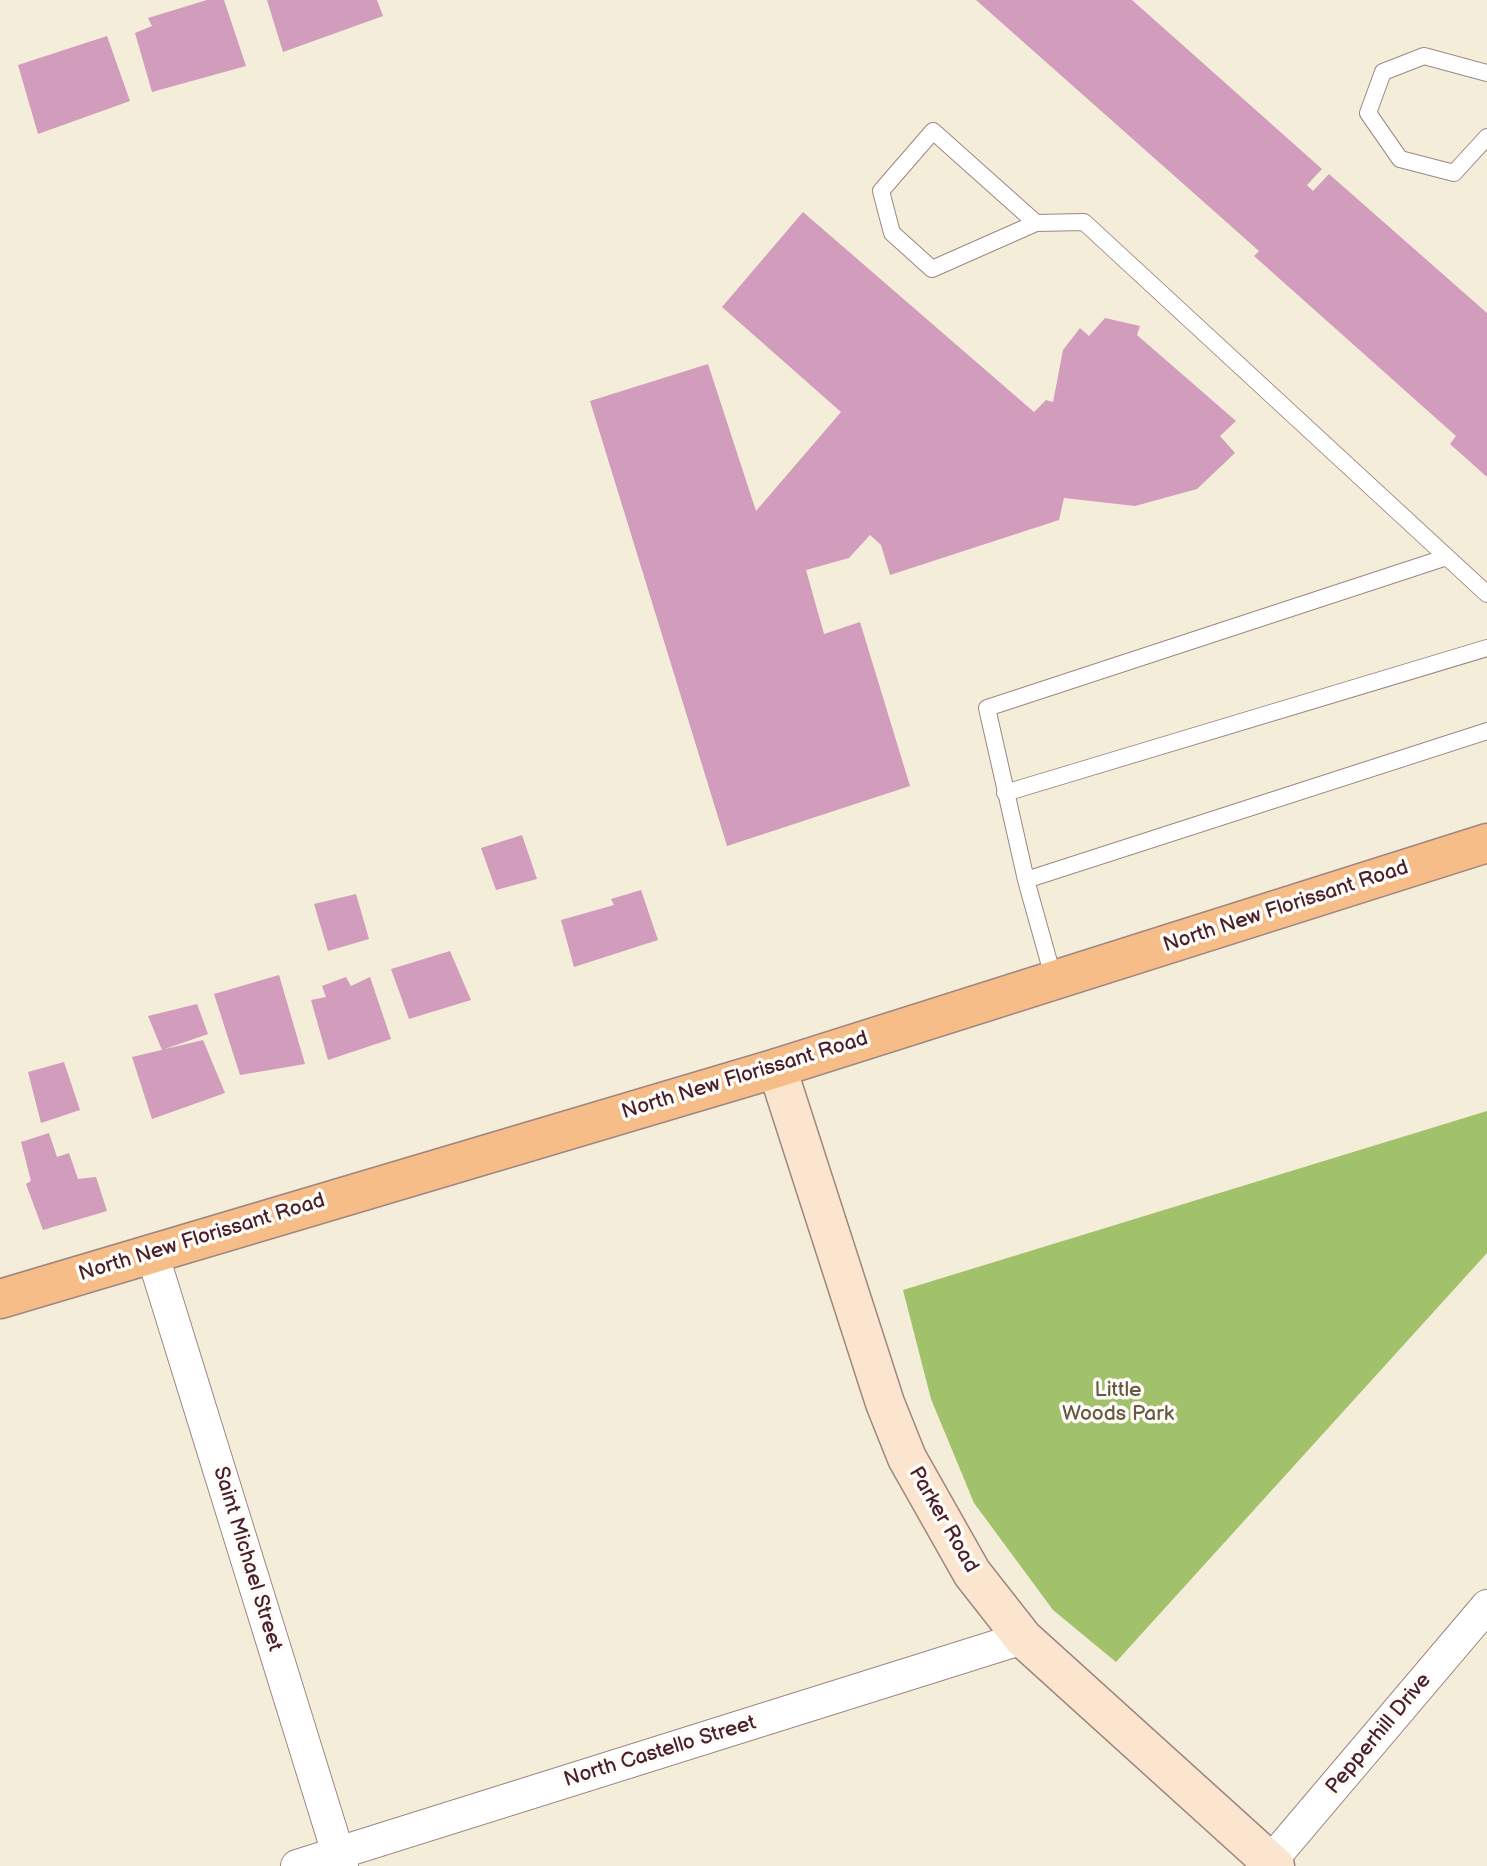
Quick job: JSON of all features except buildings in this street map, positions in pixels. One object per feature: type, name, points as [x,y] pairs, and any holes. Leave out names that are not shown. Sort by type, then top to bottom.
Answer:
[{"type":"main road","name":"North New Florissant Road","points":[[0,1299],[776,1068],[1487,843]]},
{"type":"main road","name":"Parker Road","points":[[776,1068],[885,1403],[907,1458],[972,1573],[1023,1638],[1273,1864]]},
{"type":"street","name":"Saint Michael Street","points":[[152,1253],[340,1860]]},
{"type":"street","name":"Pepperhill Drive","points":[[1273,1864],[1487,1606]]},
{"type":"street","name":"North Castello Street","points":[[297,1866],[340,1860],[1023,1638]]},
{"type":"lane","points":[[1487,73],[1424,56],[1383,72],[1368,113],[1400,159],[1454,173],[1487,137]]},
{"type":"lane","points":[[1035,223],[933,131],[881,191],[892,233],[932,269],[1035,223],[1084,222],[1487,594]]},
{"type":"lane","points":[[1054,980],[1026,880],[987,708],[1447,557]]},
{"type":"lane","points":[[1005,793],[1487,648]]},
{"type":"lane","points":[[1026,880],[1487,731]]},
{"type":"green space","name":"Little Woods Park","points":[[1487,1111],[1487,1253],[1116,1662],[1053,1610],[974,1503],[931,1399],[903,1290]]}]
